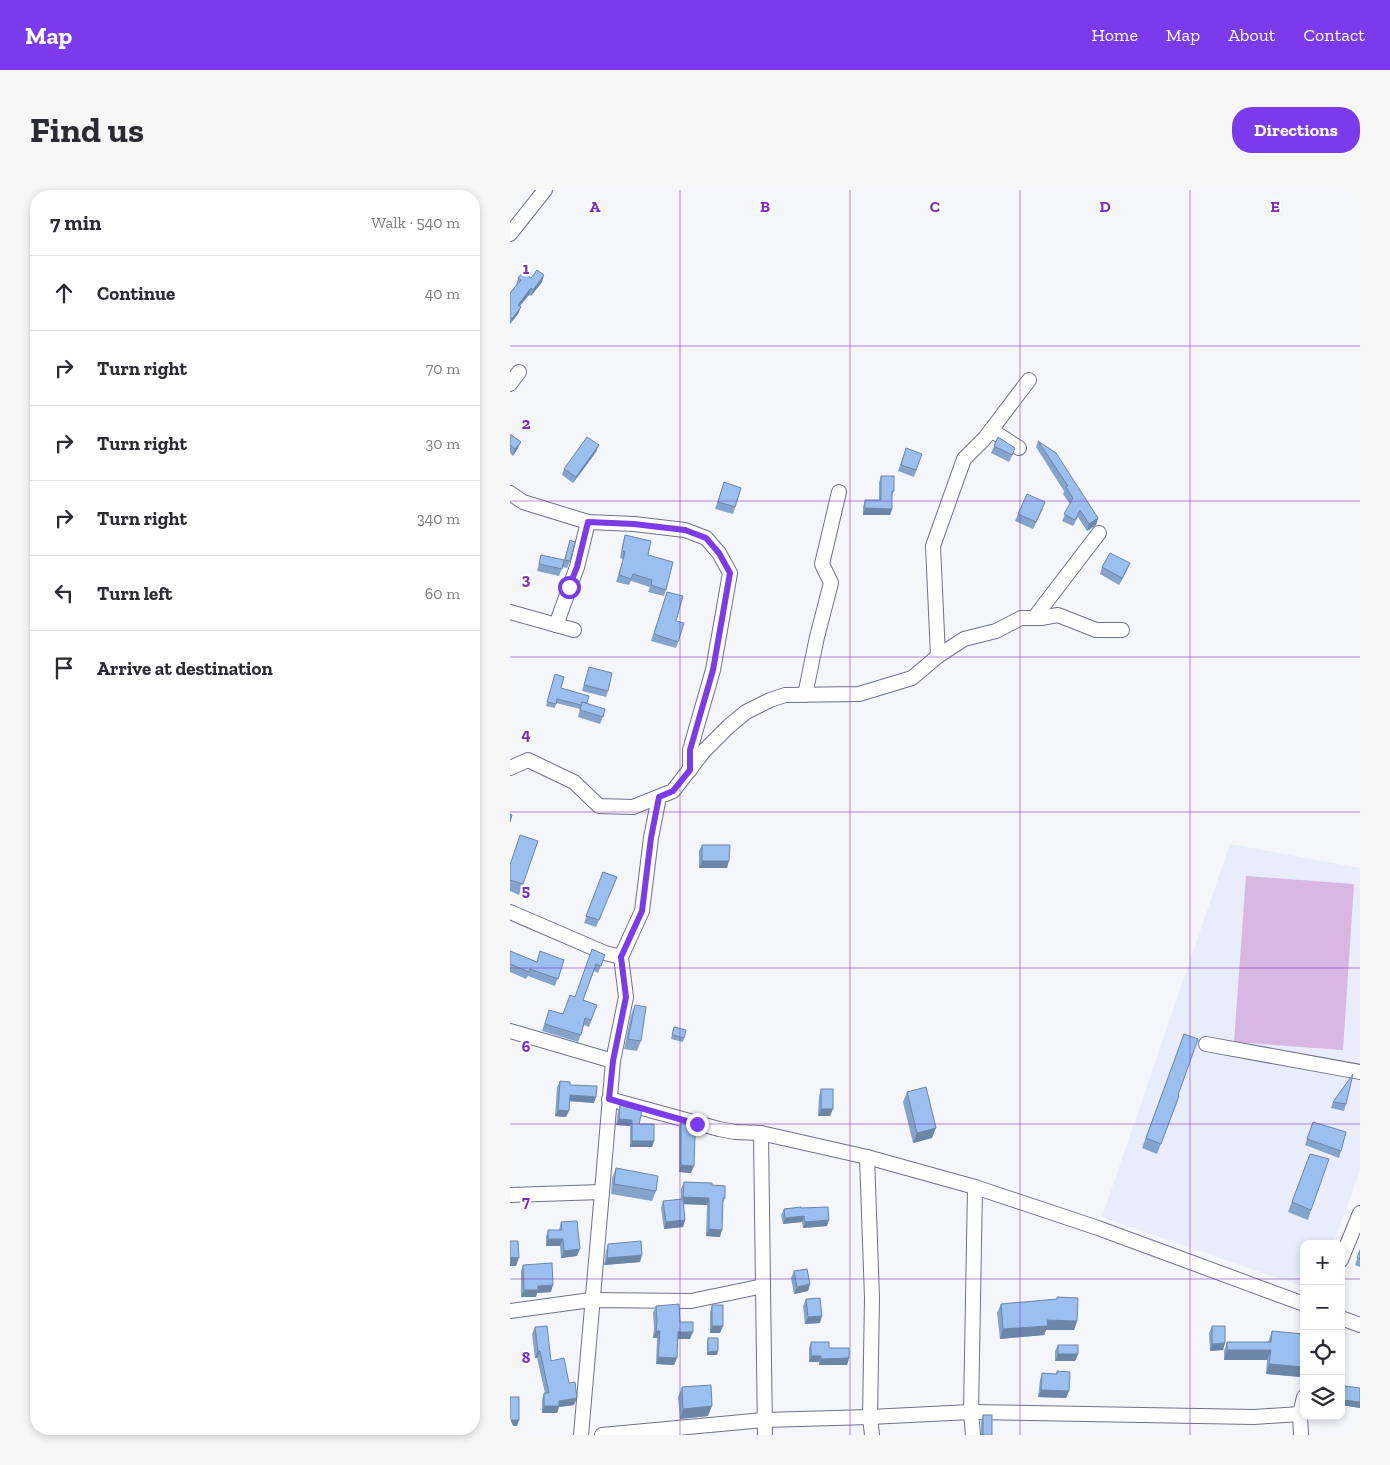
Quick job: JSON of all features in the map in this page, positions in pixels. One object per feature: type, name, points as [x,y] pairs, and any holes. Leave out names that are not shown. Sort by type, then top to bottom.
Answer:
[{"type":"street","points":[[510,234],[545,190]]},
{"type":"street","points":[[510,384],[519,372]]},
{"type":"street","points":[[938,656],[933,546],[964,459],[991,430],[1030,380]]},
{"type":"street","points":[[991,430],[1019,448]]},
{"type":"street","points":[[805,695],[831,583],[822,564],[839,492]]},
{"type":"street","points":[[510,493],[523,502],[588,522],[634,524],[685,530],[706,538],[719,553],[730,573],[713,670],[690,750],[690,770]]},
{"type":"street","points":[[556,625],[577,567],[588,522]]},
{"type":"street","points":[[1034,618],[1099,533]]},
{"type":"street","points":[[510,612],[574,630]]},
{"type":"street","points":[[510,768],[528,760],[574,782],[599,806],[633,807],[673,791],[704,751],[729,726],[746,712],[770,700],[785,695],[859,694],[912,678],[938,656],[964,639],[996,631],[1021,618],[1040,618],[1058,614],[1096,630],[1122,630]]},
{"type":"street","points":[[581,1435],[609,1099],[613,1061],[626,997],[621,957],[642,911],[651,838],[659,797]]},
{"type":"street","points":[[510,912],[605,953],[621,957]]},
{"type":"street","points":[[510,1031],[613,1061]]},
{"type":"street","points":[[1206,1044],[1360,1072]]},
{"type":"street","points":[[609,1099],[719,1129],[761,1133],[867,1157],[974,1187],[1098,1228],[1300,1303]]},
{"type":"street","points":[[761,1133],[765,1435]]},
{"type":"street","points":[[867,1157],[872,1298],[870,1417],[872,1435]]},
{"type":"street","points":[[973,1435],[971,1412],[974,1187]]},
{"type":"street","points":[[510,1195],[602,1192]]},
{"type":"street","points":[[1345,1250],[1360,1213]]},
{"type":"street","points":[[510,1311],[592,1300],[691,1301],[763,1286]]},
{"type":"street","points":[[1345,1319],[1360,1325]]},
{"type":"street","points":[[602,1435],[692,1431],[764,1420],[971,1412],[1254,1417],[1300,1414]]},
{"type":"street","points":[[1300,1420],[1301,1435]]},
{"type":"shaded area","points":[[1230,844],[1360,868],[1360,1171],[1334,1240],[1300,1240],[1300,1286],[1102,1217]]},
{"type":"shaded area","points":[[1246,876],[1354,884],[1343,1050],[1234,1042]]},
{"type":"building","points":[[537,270],[544,275],[533,290],[531,288],[518,305],[521,307],[512,319],[510,317],[510,293],[521,280],[518,278],[523,272],[531,278]]},
{"type":"building","points":[[510,434],[521,442],[515,449],[510,445]]},
{"type":"building","points":[[587,437],[599,445],[576,477],[564,469]]},
{"type":"building","points":[[998,437],[1015,448],[1012,455],[994,446]]},
{"type":"building","points":[[1038,441],[1056,453],[1098,518],[1089,524],[1080,510],[1075,520],[1064,514],[1073,498],[1066,487],[1068,486]]},
{"type":"building","points":[[906,448],[922,454],[916,470],[901,465]]},
{"type":"building","points":[[881,476],[894,476],[892,509],[865,508],[865,500],[881,500]]},
{"type":"building","points":[[724,482],[741,488],[735,507],[718,502]]},
{"type":"building","points":[[1027,494],[1045,502],[1036,522],[1018,514]]},
{"type":"building","points":[[625,535],[651,541],[648,555],[673,562],[666,590],[651,585],[652,580],[633,574],[631,579],[619,575],[625,552],[622,551]]},
{"type":"building","points":[[570,540],[575,542],[570,561],[565,560]]},
{"type":"building","points":[[1110,553],[1130,563],[1122,578],[1102,567]]},
{"type":"building","points":[[541,555],[564,560],[562,569],[539,564]]},
{"type":"building","points":[[667,592],[683,596],[676,621],[684,623],[678,642],[654,634]]},
{"type":"building","points":[[589,667],[612,673],[608,691],[584,685]]},
{"type":"building","points":[[555,674],[564,677],[561,688],[589,696],[587,703],[582,702],[581,705],[557,699],[556,704],[547,702]]},
{"type":"building","points":[[582,702],[605,709],[603,717],[580,710]]},
{"type":"building","points":[[520,835],[538,841],[523,884],[510,880],[510,865]]},
{"type":"building","points":[[702,845],[730,845],[729,861],[702,861]]},
{"type":"building","points":[[603,872],[617,877],[599,920],[586,916]]},
{"type":"building","points":[[592,949],[605,955],[601,966],[596,964],[583,1000],[597,1005],[591,1020],[585,1018],[581,1035],[545,1024],[549,1010],[563,1014],[570,995],[575,997]]},
{"type":"building","points":[[510,951],[537,962],[540,951],[564,960],[558,979],[530,969],[529,972],[510,964]]},
{"type":"building","points":[[635,1005],[646,1007],[641,1041],[628,1039]]},
{"type":"building","points":[[674,1027],[686,1030],[684,1038],[672,1035]]},
{"type":"building","points":[[1184,1034],[1198,1039],[1161,1144],[1146,1138]]},
{"type":"building","points":[[1353,1074],[1346,1104],[1333,1102]]},
{"type":"building","points":[[560,1081],[570,1082],[570,1085],[597,1086],[596,1097],[570,1095],[569,1111],[558,1110]]},
{"type":"building","points":[[926,1087],[936,1128],[917,1133],[907,1092]]},
{"type":"building","points":[[821,1089],[833,1089],[833,1109],[821,1109]]},
{"type":"building","points":[[620,1105],[642,1111],[639,1124],[654,1124],[654,1141],[632,1141],[632,1120],[619,1119]]},
{"type":"building","points":[[681,1120],[693,1123],[693,1134],[695,1134],[694,1166],[681,1165]]},
{"type":"building","points":[[1313,1122],[1346,1132],[1341,1151],[1307,1139]]},
{"type":"building","points":[[1310,1154],[1329,1159],[1311,1210],[1292,1202]]},
{"type":"building","points":[[616,1168],[658,1176],[656,1191],[614,1184]]},
{"type":"building","points":[[684,1182],[712,1183],[712,1185],[725,1186],[722,1230],[709,1229],[709,1198],[683,1197]]},
{"type":"building","points":[[683,1199],[685,1220],[666,1222],[663,1201]]},
{"type":"building","points":[[828,1207],[829,1220],[805,1222],[804,1216],[785,1218],[784,1209]]},
{"type":"building","points":[[577,1221],[580,1249],[564,1251],[563,1239],[548,1239],[548,1230],[562,1230],[561,1222]]},
{"type":"building","points":[[510,1241],[518,1241],[519,1258],[510,1257]]},
{"type":"building","points":[[641,1241],[642,1255],[607,1258],[608,1244]]},
{"type":"building","points":[[552,1263],[553,1285],[538,1286],[538,1290],[524,1290],[523,1265]]},
{"type":"building","points":[[807,1269],[810,1284],[797,1287],[794,1271]]},
{"type":"building","points":[[1057,1297],[1078,1298],[1077,1321],[1047,1320],[1048,1326],[1003,1329],[1001,1304],[1057,1299]]},
{"type":"building","points":[[820,1298],[822,1316],[808,1317],[806,1299]]},
{"type":"building","points":[[679,1304],[680,1322],[693,1322],[693,1332],[678,1332],[677,1358],[658,1357],[660,1331],[656,1331],[656,1306]]},
{"type":"building","points":[[712,1305],[723,1305],[723,1326],[712,1326]]},
{"type":"building","points":[[547,1326],[551,1361],[564,1358],[569,1383],[575,1382],[577,1398],[559,1401],[559,1406],[544,1406],[544,1393],[549,1393],[540,1351],[538,1351],[535,1327]]},
{"type":"building","points":[[1212,1326],[1225,1326],[1225,1343],[1212,1344]]},
{"type":"building","points":[[1272,1331],[1300,1334],[1300,1367],[1269,1364],[1271,1350],[1227,1350],[1227,1342],[1271,1342]]},
{"type":"building","points":[[708,1338],[718,1338],[718,1351],[708,1352]]},
{"type":"building","points":[[811,1342],[829,1342],[829,1348],[849,1348],[849,1358],[821,1359],[821,1356],[811,1356]]},
{"type":"building","points":[[1058,1345],[1078,1345],[1078,1354],[1058,1354]]},
{"type":"building","points":[[1057,1371],[1070,1372],[1069,1391],[1041,1390],[1042,1373],[1057,1374]]},
{"type":"building","points":[[711,1385],[712,1406],[683,1409],[682,1387]]},
{"type":"building","points":[[1345,1386],[1360,1388],[1360,1402],[1345,1400]]},
{"type":"building","points":[[510,1397],[519,1397],[519,1420],[510,1420]]},
{"type":"building","points":[[983,1415],[992,1415],[992,1435],[983,1435]]},
{"type":"route","points":[[569,587],[577,567],[588,522],[634,524],[685,530],[706,538],[719,553],[730,573],[713,670],[690,750],[690,770],[673,791],[659,797],[651,838],[642,911],[621,957],[626,997],[613,1061],[609,1099],[697,1124]]}]
